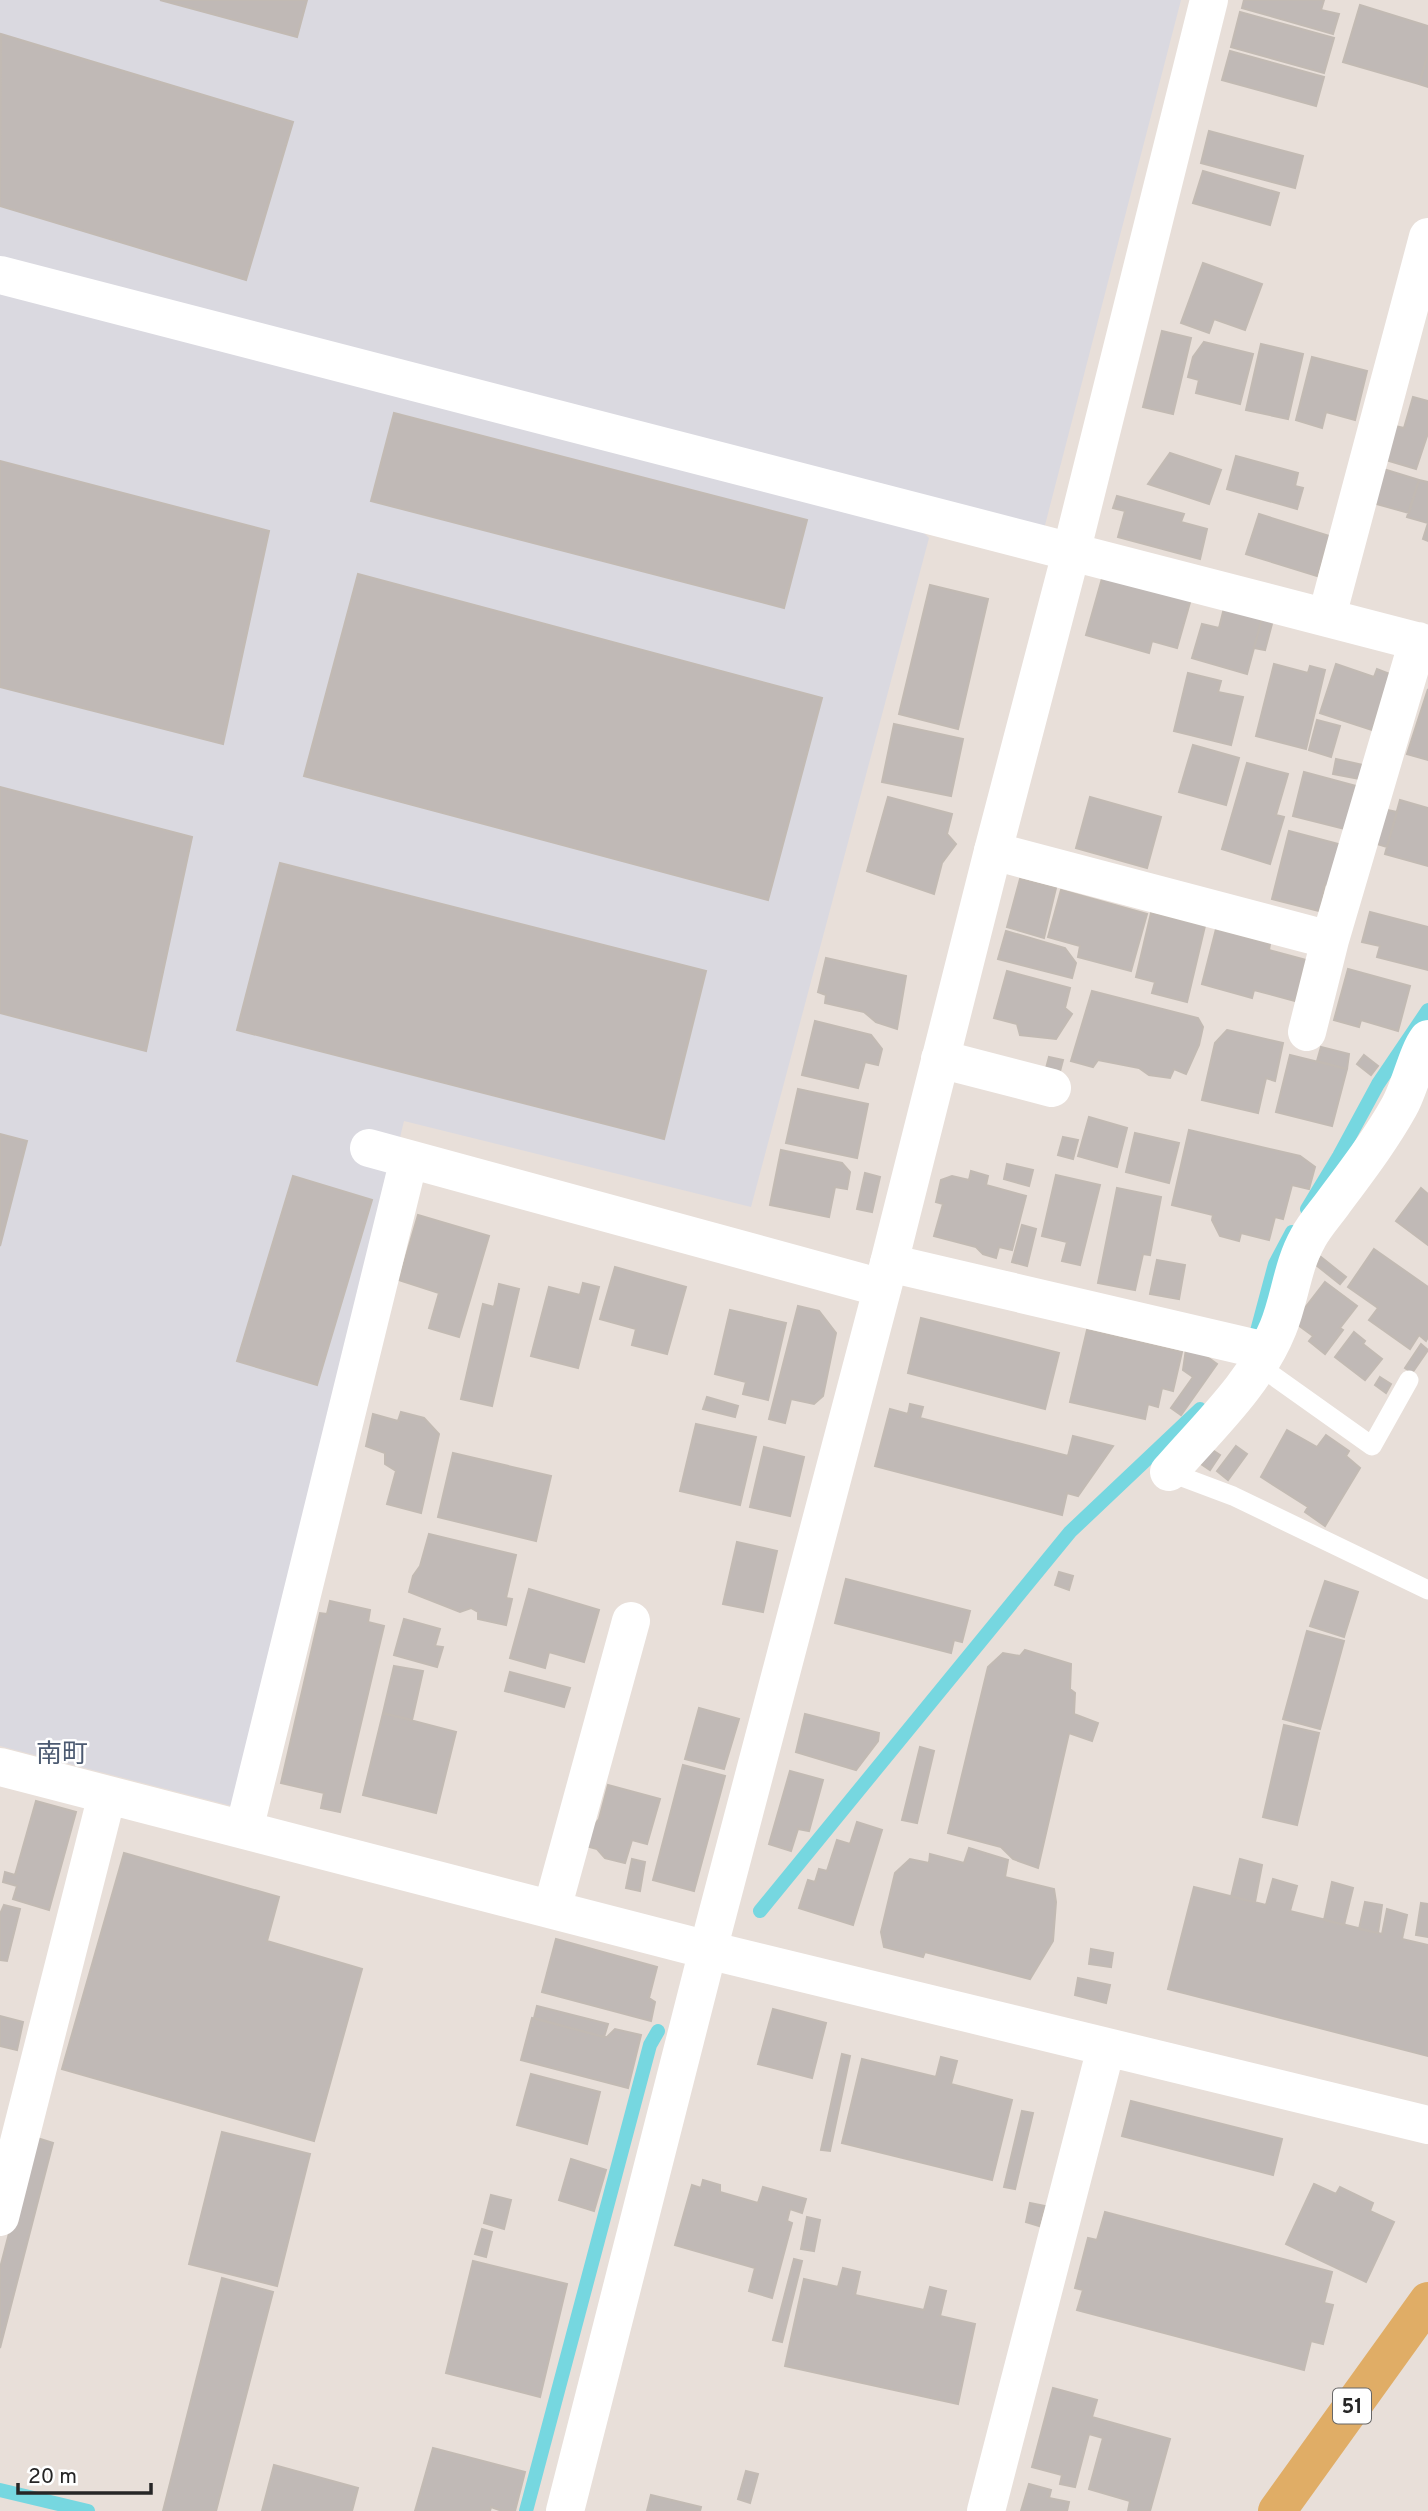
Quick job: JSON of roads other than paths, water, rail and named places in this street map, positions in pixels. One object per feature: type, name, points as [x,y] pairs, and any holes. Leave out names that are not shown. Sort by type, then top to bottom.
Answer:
[{"type":"main road","name":"51","points":[[1277,2511],[1428,2301]]},
{"type":"street","points":[[565,2511],[708,1950],[886,1276],[1209,0]]},
{"type":"street","points":[[1327,616],[1428,237]]},
{"type":"street","points":[[0,275],[1423,642],[1330,940],[1307,1031]]},
{"type":"street","points":[[993,851],[1330,940]]},
{"type":"street","points":[[1169,1472],[1232,1399],[1262,1358],[1278,1328],[1308,1237],[1374,1148],[1400,1106],[1423,1045],[1428,1039]]},
{"type":"street","points":[[940,1059],[1052,1088]]},
{"type":"street","points":[[369,1149],[886,1276],[1262,1358]]},
{"type":"street","points":[[244,1830],[409,1159]]},
{"type":"street","points":[[552,1909],[631,1621]]},
{"type":"street","points":[[0,1767],[708,1950],[1428,2125]]},
{"type":"street","points":[[0,2217],[107,1795]]},
{"type":"street","points":[[986,2511],[1106,2048]]},
{"type":"lane","points":[[1262,1358],[1373,1446],[1409,1380]]},
{"type":"lane","points":[[1169,1472],[1233,1496],[1428,1590]]},
{"type":"waterway","points":[[1307,1209],[1378,1084],[1428,1010]]},
{"type":"waterway","points":[[1257,1331],[1275,1264],[1292,1232]]},
{"type":"waterway","points":[[760,1911],[1070,1532],[1200,1409]]},
{"type":"waterway","points":[[526,2511],[650,2045],[658,2031]]},
{"type":"waterway","points":[[0,2490],[88,2511]]},
{"type":"district","name":"南町","points":[[62,1753]]}]
